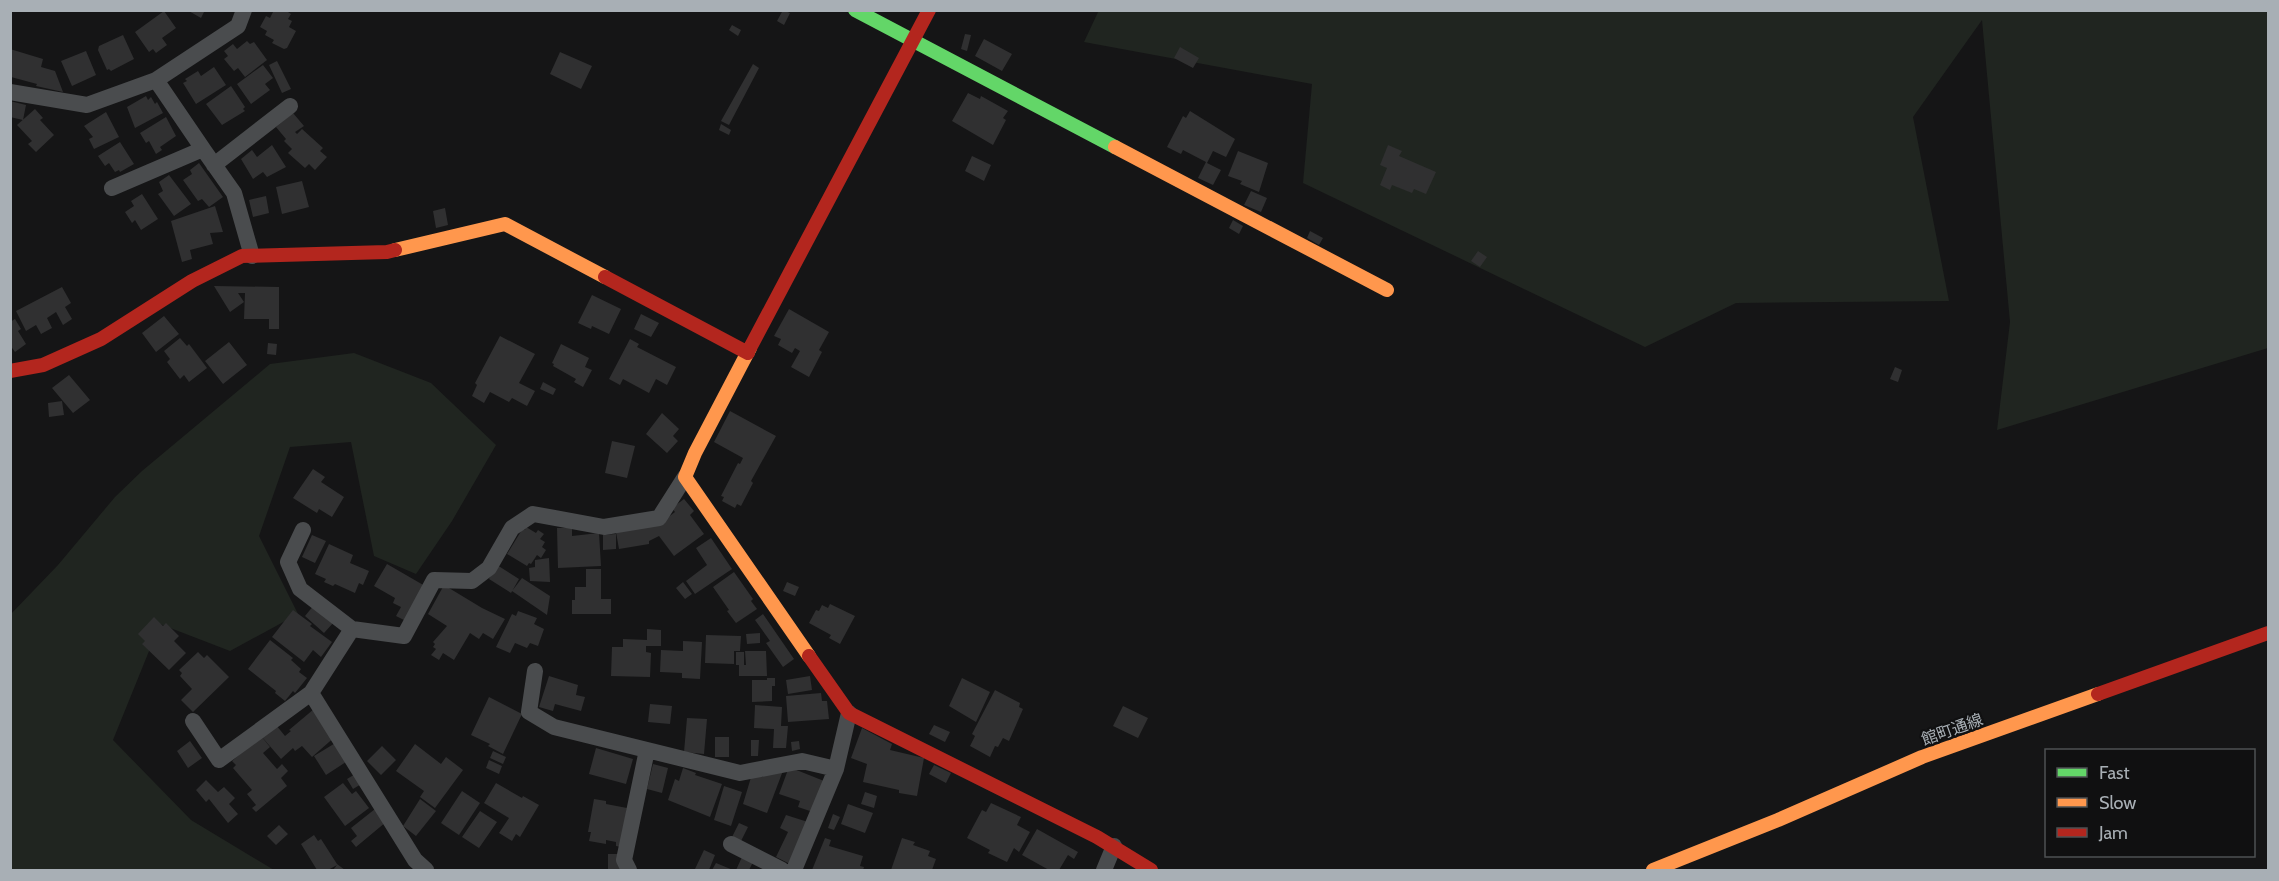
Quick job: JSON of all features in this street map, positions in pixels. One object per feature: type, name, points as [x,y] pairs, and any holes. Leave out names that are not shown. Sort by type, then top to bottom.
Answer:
[{"type":"street","points":[[10,92],[87,105],[156,80],[238,26],[244,10]]},
{"type":"street","points":[[855,10],[1387,290]]},
{"type":"street","points":[[303,531],[288,562],[300,589],[352,629],[404,636],[434,580],[472,581],[489,567],[512,528],[533,514],[604,527],[659,518],[685,477],[695,453],[929,10]]},
{"type":"street","points":[[156,80],[234,193],[252,256]]},
{"type":"street","points":[[214,165],[290,106]]},
{"type":"street","points":[[112,188],[202,148]]},
{"type":"street","points":[[10,371],[43,365],[101,339],[192,281],[242,256],[387,252],[505,225],[748,353]]},
{"type":"street","points":[[685,477],[849,713],[1114,846],[1151,870]]},
{"type":"street","points":[[193,721],[219,760],[311,693],[352,629]]},
{"type":"street","name":"館町通線","points":[[1653,870],[1778,820],[1922,757],[2268,633]]},
{"type":"street","points":[[535,671],[529,712],[554,727],[740,773],[802,761],[836,769]]},
{"type":"street","points":[[311,693],[415,860],[426,870]]},
{"type":"street","points":[[794,870],[836,769],[849,713]]},
{"type":"street","points":[[629,870],[624,860],[647,750]]},
{"type":"street","points":[[731,844],[782,870]]},
{"type":"street","points":[[1104,870],[1114,846]]},
{"type":"shaded area","points":[[1099,10],[2268,11],[2268,348],[1997,430],[2010,322],[1982,20],[1913,117],[1949,301],[1736,303],[1645,347],[1303,183],[1312,84],[1084,42]]},
{"type":"shaded area","points":[[354,353],[431,383],[496,445],[452,521],[416,574],[374,556],[351,442],[290,447],[259,536],[298,614],[230,651],[160,624],[113,740],[191,820],[274,870],[11,870],[10,615],[58,565],[115,497],[142,471],[270,364]]},
{"type":"building","points":[[187,10],[205,10],[201,18]]},
{"type":"building","points":[[274,10],[285,10],[291,14],[288,19],[292,21],[289,27],[296,31],[287,48],[284,49],[272,43],[274,40],[265,35],[267,31],[260,27],[266,16],[270,18]]},
{"type":"building","points":[[783,10],[790,13],[784,25],[777,21]]},
{"type":"building","points":[[164,11],[176,28],[162,38],[167,45],[156,53],[153,49],[149,52],[135,32]]},
{"type":"building","points":[[732,25],[741,30],[738,36],[729,30]]},
{"type":"building","points":[[965,34],[971,35],[967,51],[961,49]]},
{"type":"building","points":[[123,35],[134,59],[111,71],[107,70],[98,50],[99,46]]},
{"type":"building","points":[[984,39],[1012,54],[1002,71],[975,56]]},
{"type":"building","points":[[247,41],[250,44],[254,42],[267,60],[245,77],[238,68],[234,71],[224,59],[228,56],[224,51],[233,44],[237,49]]},
{"type":"building","points":[[1180,47],[1199,58],[1193,68],[1174,58]]},
{"type":"building","points":[[10,49],[43,59],[41,67],[55,71],[63,92],[11,77]]},
{"type":"building","points":[[86,51],[96,75],[72,86],[61,61]]},
{"type":"building","points":[[560,52],[592,66],[581,89],[550,74]]},
{"type":"building","points":[[277,61],[291,89],[282,93],[269,65]]},
{"type":"building","points":[[753,64],[759,68],[729,125],[721,121]]},
{"type":"building","points":[[263,65],[273,78],[265,84],[270,90],[251,104],[237,84]]},
{"type":"building","points":[[214,67],[226,85],[196,104],[183,83],[187,81],[185,79],[198,71],[201,76]]},
{"type":"building","points":[[231,86],[245,107],[243,109],[245,111],[222,125],[206,104]]},
{"type":"building","points":[[968,93],[980,99],[981,96],[1008,111],[1003,118],[1006,120],[993,145],[952,121]]},
{"type":"building","points":[[146,96],[148,100],[151,97],[155,104],[157,102],[163,113],[135,128],[127,107]]},
{"type":"building","points":[[10,101],[26,105],[23,120],[10,117]]},
{"type":"building","points":[[35,109],[43,118],[40,120],[54,135],[36,152],[28,144],[32,141],[17,125]]},
{"type":"building","points":[[1190,111],[1235,139],[1226,157],[1213,151],[1207,163],[1221,170],[1213,185],[1198,178],[1206,162],[1183,150],[1181,154],[1167,147],[1183,116],[1186,118]]},
{"type":"building","points":[[106,112],[119,137],[94,149],[89,139],[93,137],[84,126]]},
{"type":"building","points":[[293,113],[304,126],[295,132],[297,134],[302,129],[323,148],[320,151],[327,157],[315,170],[309,164],[305,168],[288,153],[292,149],[276,127]]},
{"type":"building","points":[[166,117],[176,136],[160,147],[162,150],[156,154],[149,141],[146,143],[140,133]]},
{"type":"building","points":[[721,124],[731,130],[729,135],[719,130]]},
{"type":"building","points":[[120,142],[134,164],[120,172],[119,170],[115,172],[109,163],[105,166],[98,156]]},
{"type":"building","points":[[272,145],[286,167],[267,177],[263,172],[253,179],[241,159],[252,150],[257,157]]},
{"type":"building","points":[[1388,145],[1402,151],[1399,156],[1436,172],[1426,194],[1414,189],[1412,193],[1392,185],[1390,190],[1380,185],[1387,168],[1380,165]]},
{"type":"building","points":[[1238,151],[1268,163],[1259,192],[1240,184],[1242,181],[1228,176]]},
{"type":"building","points":[[972,156],[991,165],[984,181],[965,171]]},
{"type":"building","points":[[199,163],[223,197],[209,207],[202,199],[198,201],[183,180],[192,174],[190,170]]},
{"type":"building","points":[[169,175],[191,204],[174,216],[158,194],[163,191],[159,182]]},
{"type":"building","points":[[302,181],[309,207],[282,214],[276,187]]},
{"type":"building","points":[[1251,191],[1267,198],[1261,212],[1244,205]]},
{"type":"building","points":[[142,194],[158,219],[141,230],[135,220],[132,223],[125,212],[134,206],[131,201]]},
{"type":"building","points":[[266,196],[269,213],[253,217],[249,200]]},
{"type":"building","points":[[215,206],[223,232],[210,233],[213,244],[190,250],[192,259],[182,262],[171,221]]},
{"type":"building","points":[[445,208],[448,225],[436,228],[433,211]]},
{"type":"building","points":[[1233,220],[1243,226],[1239,234],[1229,228]]},
{"type":"building","points":[[1310,231],[1323,238],[1319,245],[1307,238]]},
{"type":"building","points":[[1478,251],[1487,257],[1480,267],[1471,261]]},
{"type":"building","points":[[214,286],[279,287],[279,329],[269,329],[269,319],[244,319],[245,293],[238,293],[244,302],[230,312]]},
{"type":"building","points":[[62,287],[71,303],[65,307],[72,319],[63,325],[56,312],[47,318],[52,328],[41,334],[36,325],[26,331],[16,311]]},
{"type":"building","points":[[592,295],[621,309],[609,334],[592,326],[591,329],[578,323]]},
{"type":"building","points":[[789,309],[829,332],[819,350],[822,352],[809,377],[791,367],[800,351],[795,348],[792,353],[778,345],[781,339],[774,336]]},
{"type":"building","points":[[641,314],[659,323],[651,337],[634,329]]},
{"type":"building","points":[[164,316],[179,334],[156,352],[142,333]]},
{"type":"building","points":[[15,319],[21,329],[18,331],[26,344],[15,352],[10,345],[10,322]]},
{"type":"building","points":[[500,336],[535,354],[519,383],[535,391],[527,406],[512,398],[509,402],[490,392],[484,403],[472,396],[477,385],[475,383]]},
{"type":"building","points":[[180,338],[187,346],[189,344],[207,368],[189,382],[184,375],[180,379],[167,362],[170,359],[164,351]]},
{"type":"building","points":[[630,339],[639,344],[637,347],[676,367],[667,385],[656,379],[649,393],[623,379],[620,385],[609,379]]},
{"type":"building","points":[[229,342],[247,365],[223,384],[205,361]]},
{"type":"building","points":[[268,343],[277,344],[276,355],[267,354]]},
{"type":"building","points":[[561,344],[589,358],[585,367],[592,370],[583,387],[574,382],[576,379],[553,366],[552,363]]},
{"type":"building","points":[[1895,367],[1902,370],[1898,382],[1890,379]]},
{"type":"building","points":[[69,375],[90,400],[73,413],[52,388]]},
{"type":"building","points":[[543,382],[556,389],[553,395],[540,389]]},
{"type":"building","points":[[62,401],[64,415],[49,417],[48,403]]},
{"type":"building","points":[[730,411],[776,436],[751,481],[753,483],[741,506],[737,504],[735,508],[722,501],[724,497],[721,496],[738,463],[740,464],[743,458],[714,442]]},
{"type":"building","points":[[662,413],[679,429],[673,436],[678,441],[667,453],[646,434]]},
{"type":"building","points":[[612,441],[635,446],[627,478],[605,473]]},
{"type":"building","points":[[313,469],[325,477],[321,482],[344,497],[332,517],[319,509],[317,513],[293,498]]},
{"type":"building","points":[[684,499],[694,511],[690,515],[704,534],[674,556],[659,536],[649,541],[649,544],[619,549],[616,532],[663,521],[675,512],[672,508]]},
{"type":"building","points":[[526,527],[536,533],[538,530],[544,534],[540,539],[545,542],[542,547],[546,550],[541,558],[537,555],[527,566],[507,554],[523,528],[525,530]]},
{"type":"building","points":[[557,528],[572,528],[572,536],[599,533],[601,566],[558,568]]},
{"type":"building","points":[[616,534],[616,549],[603,550],[603,535]]},
{"type":"building","points":[[312,535],[326,541],[315,563],[302,557]]},
{"type":"building","points":[[711,538],[732,569],[695,594],[686,581],[707,565],[696,548]]},
{"type":"building","points":[[329,544],[353,555],[350,563],[369,571],[363,585],[359,583],[355,593],[324,582],[326,579],[315,574]]},
{"type":"building","points":[[549,558],[550,582],[530,581],[529,568],[535,567],[535,560]]},
{"type":"building","points":[[387,564],[425,586],[406,621],[396,616],[401,607],[393,603],[395,598],[374,586]]},
{"type":"building","points":[[497,565],[519,579],[511,593],[489,579]]},
{"type":"building","points":[[586,569],[601,569],[601,599],[611,599],[611,614],[572,614],[575,587],[586,587]]},
{"type":"building","points":[[734,572],[753,599],[751,601],[757,609],[736,623],[713,587]]},
{"type":"building","points":[[522,578],[550,596],[547,615],[512,591]]},
{"type":"building","points":[[683,582],[692,594],[685,599],[676,588]]},
{"type":"building","points":[[787,582],[799,587],[795,596],[783,591]]},
{"type":"building","points":[[444,585],[505,619],[493,639],[483,633],[479,639],[470,633],[454,660],[443,653],[439,660],[431,655],[436,649],[433,647],[435,644],[433,642],[447,626],[428,614]]},
{"type":"building","points":[[830,604],[855,616],[840,644],[829,638],[831,635],[809,623],[816,610],[819,611],[822,605],[828,608]]},
{"type":"building","points":[[314,605],[334,622],[324,633],[305,616]]},
{"type":"building","points":[[293,610],[332,642],[321,657],[313,650],[304,662],[272,637]]},
{"type":"building","points":[[518,611],[537,618],[534,624],[544,629],[538,646],[530,643],[527,648],[515,643],[510,653],[496,647],[512,614],[516,616]]},
{"type":"building","points":[[763,614],[794,659],[783,667],[766,643],[770,641],[755,620]]},
{"type":"building","points":[[154,617],[163,626],[166,623],[179,636],[174,641],[186,653],[169,670],[142,644],[145,641],[138,634]]},
{"type":"building","points":[[647,629],[661,630],[661,646],[646,646],[646,652],[651,653],[650,677],[611,676],[612,647],[623,647],[623,639],[647,640]]},
{"type":"building","points":[[760,633],[760,643],[747,644],[746,634]]},
{"type":"building","points":[[706,635],[741,636],[740,651],[734,651],[734,664],[705,663]]},
{"type":"building","points":[[270,640],[293,658],[291,660],[301,669],[299,672],[307,678],[285,701],[248,669]]},
{"type":"building","points":[[683,641],[702,642],[700,679],[682,678],[682,673],[660,672],[661,650],[683,651]]},
{"type":"building","points":[[745,651],[766,651],[767,676],[739,676],[736,652],[744,652],[744,665],[746,665]]},
{"type":"building","points":[[198,652],[204,658],[207,655],[229,677],[193,712],[181,700],[192,689],[180,676],[182,673],[179,670]]},
{"type":"building","points":[[549,676],[578,685],[576,695],[585,697],[581,711],[555,704],[553,711],[539,707]]},
{"type":"building","points":[[810,676],[812,690],[788,694],[786,680]]},
{"type":"building","points":[[767,678],[775,678],[775,686],[772,686],[772,701],[752,702],[752,680],[767,680]]},
{"type":"building","points":[[962,678],[990,692],[976,722],[949,706]]},
{"type":"building","points":[[995,690],[1020,703],[1019,707],[1023,709],[1009,741],[1003,738],[998,747],[995,746],[990,757],[970,746],[975,736],[972,734]]},
{"type":"building","points":[[821,693],[822,701],[827,701],[829,719],[788,722],[786,696]]},
{"type":"building","points":[[489,697],[522,714],[503,754],[488,746],[490,744],[471,735]]},
{"type":"building","points":[[650,704],[672,706],[670,724],[648,722]]},
{"type":"building","points":[[755,705],[782,707],[781,726],[788,726],[786,748],[773,748],[774,729],[754,728]]},
{"type":"building","points":[[1123,706],[1148,718],[1138,738],[1113,726]]},
{"type":"building","points":[[314,709],[337,735],[312,757],[302,746],[295,751],[293,748],[281,759],[262,737],[276,725],[285,736]]},
{"type":"building","points":[[687,718],[707,719],[704,754],[684,752]]},
{"type":"building","points":[[934,725],[950,732],[945,742],[929,734]]},
{"type":"building","points":[[862,728],[892,744],[890,750],[924,758],[917,796],[863,782],[867,764],[851,758]]},
{"type":"building","points":[[261,736],[270,747],[263,753],[277,769],[282,764],[288,771],[281,778],[287,786],[256,812],[252,808],[256,805],[247,794],[252,790],[233,768],[236,765],[232,761]]},
{"type":"building","points":[[715,737],[729,737],[729,757],[715,757]]},
{"type":"building","points":[[751,740],[759,740],[758,756],[751,756]]},
{"type":"building","points":[[190,741],[202,758],[188,768],[177,751]]},
{"type":"building","points":[[799,741],[800,749],[792,751],[791,742]]},
{"type":"building","points":[[337,742],[349,760],[326,775],[314,756]]},
{"type":"building","points":[[415,744],[441,764],[446,757],[463,770],[435,808],[420,797],[424,791],[396,771]]},
{"type":"building","points":[[382,746],[396,760],[381,775],[367,761]]},
{"type":"building","points":[[596,748],[633,759],[626,784],[589,774]]},
{"type":"building","points":[[493,751],[506,757],[503,764],[490,758]]},
{"type":"building","points":[[489,760],[502,766],[499,774],[486,768]]},
{"type":"building","points":[[653,764],[668,768],[662,793],[647,789]]},
{"type":"building","points":[[934,765],[951,773],[946,783],[929,774]]},
{"type":"building","points":[[789,767],[824,781],[813,812],[798,807],[800,801],[779,794]]},
{"type":"building","points":[[683,768],[696,773],[695,775],[722,784],[710,817],[668,800],[675,779],[679,781]]},
{"type":"building","points":[[784,768],[767,813],[743,804],[752,774],[763,777],[766,770]]},
{"type":"building","points":[[357,773],[363,783],[353,789],[347,779]]},
{"type":"building","points":[[206,780],[218,792],[224,787],[235,798],[229,804],[238,814],[228,823],[209,799],[206,802],[196,790]]},
{"type":"building","points":[[343,783],[352,794],[356,791],[369,808],[345,826],[324,797]]},
{"type":"building","points":[[496,783],[539,805],[520,837],[516,834],[512,841],[499,833],[509,818],[484,803]]},
{"type":"building","points":[[724,786],[742,792],[731,826],[714,820]]},
{"type":"building","points":[[462,791],[480,803],[459,835],[441,823]]},
{"type":"building","points":[[865,792],[877,796],[874,808],[861,804]]},
{"type":"building","points":[[420,799],[436,811],[416,836],[403,826]]},
{"type":"building","points":[[594,799],[627,808],[621,847],[616,846],[616,842],[606,840],[606,844],[589,841],[591,832],[588,832]]},
{"type":"building","points":[[991,803],[1021,817],[1017,825],[1030,832],[1019,852],[1014,848],[1007,862],[988,853],[990,850],[967,838],[982,810],[986,812]]},
{"type":"building","points":[[848,804],[873,813],[865,833],[841,824]]},
{"type":"building","points":[[375,809],[386,822],[356,847],[351,841],[357,836],[351,828]]},
{"type":"building","points":[[480,811],[497,822],[479,848],[462,837]]},
{"type":"building","points":[[833,814],[840,817],[834,830],[828,828]]},
{"type":"building","points":[[786,815],[811,823],[792,865],[776,857],[788,832],[780,828]]},
{"type":"building","points":[[739,823],[748,827],[741,841],[732,837]]},
{"type":"building","points":[[279,825],[288,834],[276,845],[267,836]]},
{"type":"building","points":[[1037,829],[1078,852],[1074,859],[1068,855],[1059,870],[1049,870],[1022,855]]},
{"type":"building","points":[[314,835],[318,841],[321,839],[337,864],[345,870],[333,870],[337,865],[328,870],[317,870],[301,844]]},
{"type":"building","points":[[825,838],[831,840],[829,846],[863,856],[860,866],[864,867],[863,870],[812,870]]},
{"type":"building","points":[[902,838],[915,842],[913,845],[930,851],[928,856],[936,859],[932,870],[891,870]]},
{"type":"building","points":[[704,850],[715,855],[709,870],[695,869]]},
{"type":"building","points":[[608,854],[622,854],[622,870],[608,870]]},
{"type":"building","points":[[742,857],[753,862],[749,870],[736,870]]},
{"type":"building","points":[[716,863],[733,870],[712,870]]},
{"type":"traffic: fast","points":[[855,10],[1115,147]]},
{"type":"traffic: slow","points":[[1115,147],[1387,290]]},
{"type":"traffic: slow","points":[[395,250],[505,224],[605,277]]},
{"type":"traffic: slow","points":[[750,348],[695,453],[685,477],[809,656]]},
{"type":"traffic: slow","points":[[1653,870],[1778,820],[1922,757],[2098,694]]},
{"type":"traffic: jam","points":[[750,348],[929,10]]},
{"type":"traffic: jam","points":[[10,371],[43,365],[101,339],[192,281],[242,256],[395,250]]},
{"type":"traffic: jam","points":[[605,277],[748,353]]},
{"type":"traffic: jam","points":[[2098,694],[2268,633]]},
{"type":"traffic: jam","points":[[809,656],[849,713],[1097,837],[1151,870]]}]
